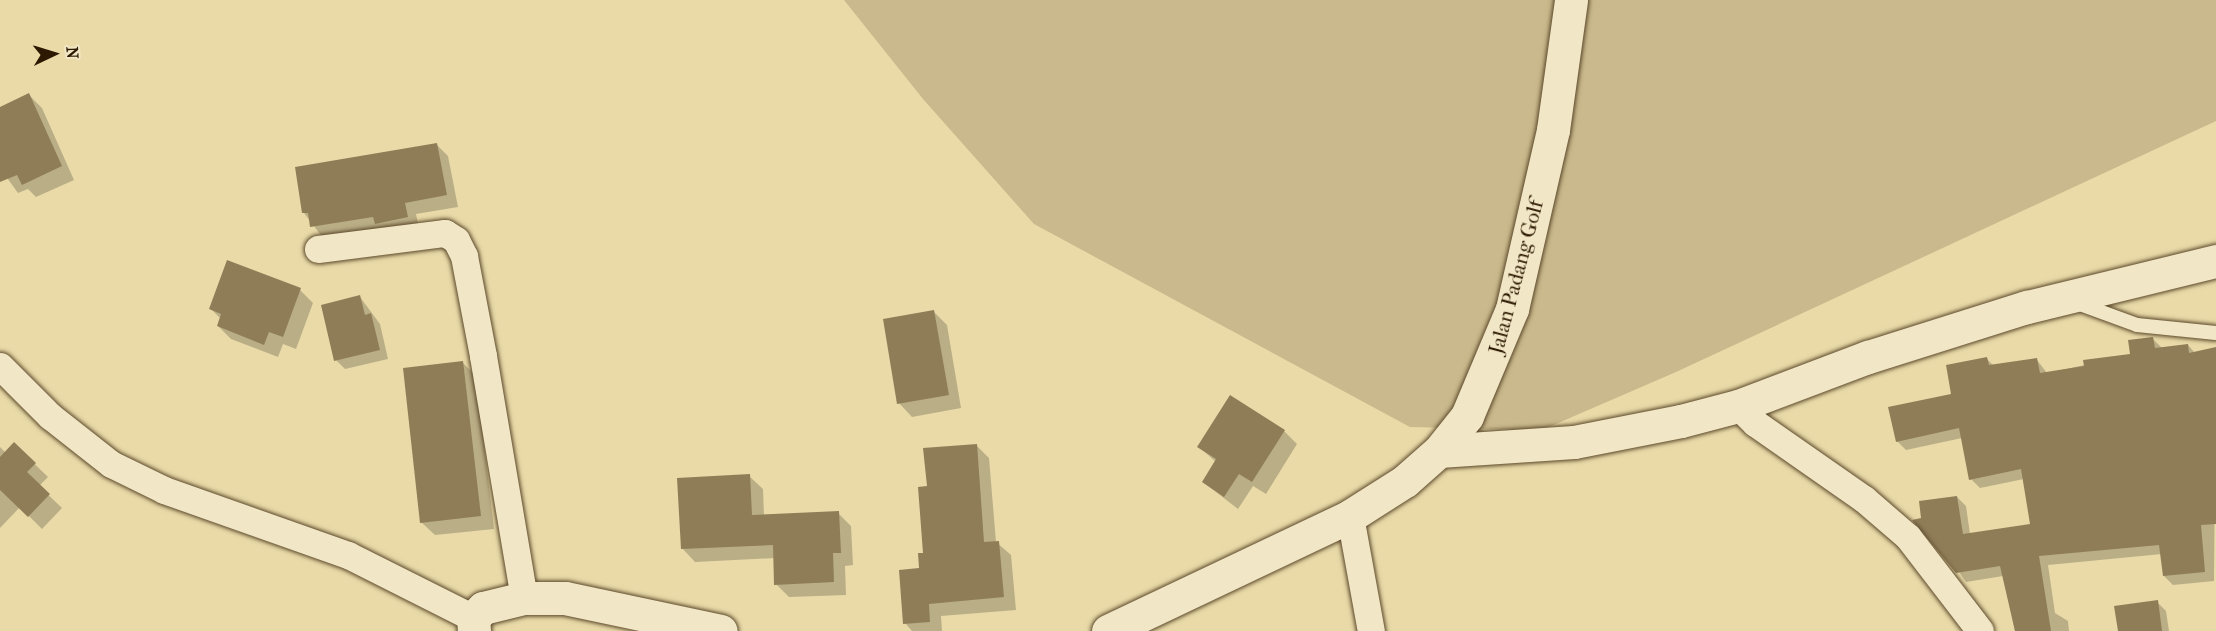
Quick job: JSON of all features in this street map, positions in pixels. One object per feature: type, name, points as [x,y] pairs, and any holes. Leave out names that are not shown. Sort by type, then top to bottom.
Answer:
[{"type":"street","name":"Jalan Padang Golf","points":[[1108,631],[1350,516],[1405,481],[1439,451],[1467,416],[1512,309],[1553,130],[1571,0]]},
{"type":"street","points":[[318,249],[445,233],[456,240],[464,256],[483,356],[524,598]]},
{"type":"street","points":[[1439,451],[1574,442],[1738,406],[1880,354],[2064,298],[2216,261]]},
{"type":"street","points":[[0,366],[50,416],[111,464],[164,490],[348,555],[474,624],[483,608],[524,598],[565,598],[721,631]]},
{"type":"street","points":[[1738,406],[1755,423],[1864,499],[1908,537],[1980,631]]},
{"type":"street","points":[[1350,516],[1371,631]]},
{"type":"lane","points":[[2064,298],[2137,325],[2216,333]]},
{"type":"shaded area","points":[[844,0],[2216,0],[2216,121],[1676,372],[1542,430],[1410,427],[1034,224],[923,99]]},
{"type":"building","points":[[29,93],[62,166],[22,185],[17,175],[0,182],[0,107]]},
{"type":"building","points":[[437,143],[447,195],[405,203],[408,217],[375,224],[373,217],[310,227],[308,213],[302,213],[295,167]]},
{"type":"building","points":[[227,260],[301,288],[283,337],[269,332],[264,345],[217,326],[221,314],[209,309]]},
{"type":"building","points":[[360,295],[365,315],[371,313],[380,350],[334,361],[321,305]]},
{"type":"building","points":[[934,310],[949,395],[897,404],[883,319]]},
{"type":"building","points":[[2153,337],[2155,348],[2188,344],[2189,353],[2216,347],[2216,524],[2201,525],[2205,572],[2163,576],[2159,545],[2039,556],[2051,631],[2015,631],[2000,566],[1956,573],[1912,520],[1921,518],[1919,501],[1957,496],[1963,534],[2030,524],[2021,469],[1969,480],[1959,428],[1896,442],[1888,407],[1951,394],[1946,365],[1987,357],[1989,365],[2037,358],[2040,373],[2084,366],[2083,360],[2130,354],[2128,340]]},
{"type":"building","points":[[463,361],[481,516],[420,523],[403,368]]},
{"type":"building","points":[[1230,395],[1285,430],[1252,482],[1239,474],[1224,497],[1202,482],[1216,459],[1197,447]]},
{"type":"building","points":[[14,442],[36,463],[27,472],[50,494],[28,517],[0,490],[0,457]]},
{"type":"building","points":[[977,444],[984,542],[999,541],[1004,597],[929,604],[930,622],[903,624],[899,570],[919,568],[918,553],[923,553],[918,487],[927,486],[923,448]]},
{"type":"building","points":[[750,474],[752,515],[839,511],[841,553],[833,553],[834,582],[774,585],[773,545],[681,549],[677,478]]},
{"type":"building","points":[[2158,600],[2162,631],[2118,631],[2114,606]]}]
